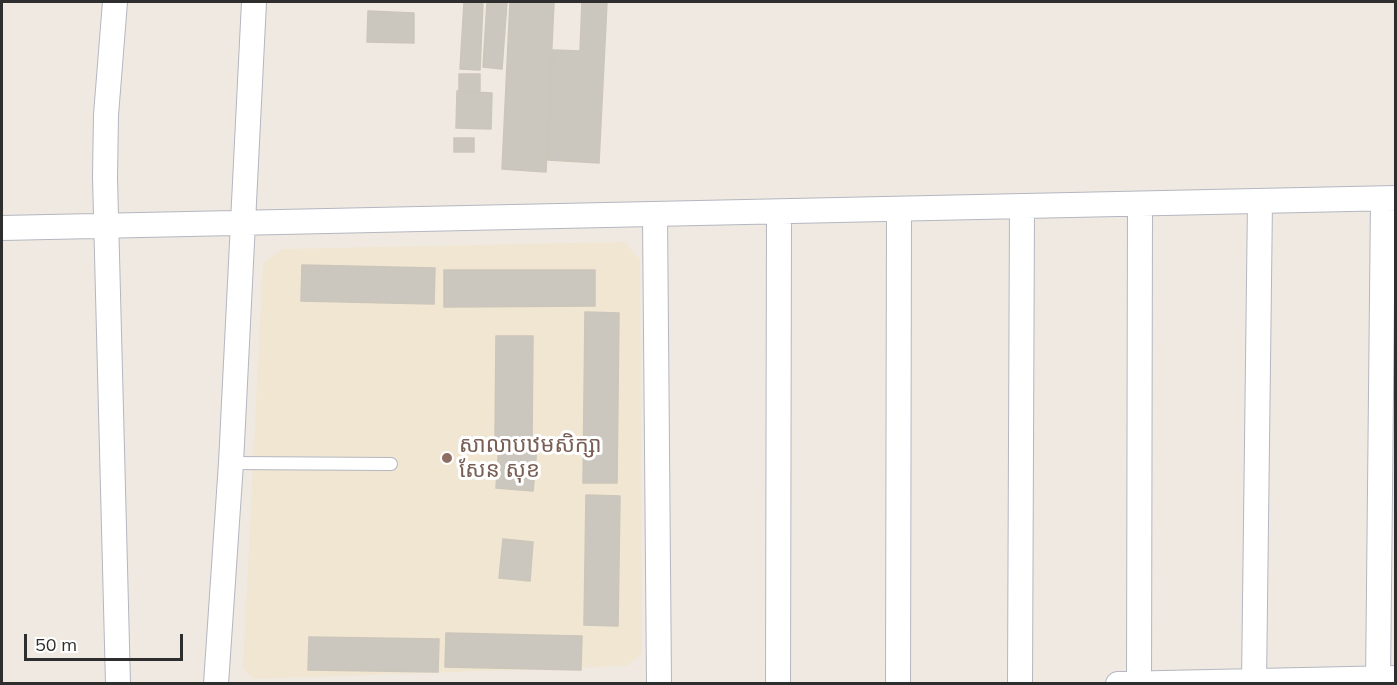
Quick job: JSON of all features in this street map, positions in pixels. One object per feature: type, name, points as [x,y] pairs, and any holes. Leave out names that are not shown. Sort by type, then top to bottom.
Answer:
[{"type":"street","points":[[115,2],[106,115],[118,684]]},
{"type":"street","points":[[216,684],[231,463],[254,2]]},
{"type":"street","points":[[2,228],[1389,198],[1384,680],[1118,684]]},
{"type":"street","points":[[1253,682],[1260,201]]},
{"type":"street","points":[[1139,683],[1140,204]]},
{"type":"street","points":[[1020,684],[1022,206]]},
{"type":"street","points":[[898,684],[899,209]]},
{"type":"street","points":[[778,684],[779,212]]},
{"type":"street","points":[[655,214],[659,684]]},
{"type":"lane","points":[[231,463],[391,464]]},
{"type":"shaded area","name":"សាលាបឋមសិក្សា សែន សុខ","points":[[625,242],[640,260],[642,653],[627,666],[253,679],[243,668],[263,263],[282,249]]},
{"type":"building","points":[[464,2],[483,2],[480,70],[460,69]]},
{"type":"building","points":[[487,2],[507,2],[502,69],[483,67]]},
{"type":"building","points":[[510,2],[554,2],[546,172],[502,169]]},
{"type":"building","points":[[582,2],[607,2],[599,163],[548,160],[553,50],[580,51]]},
{"type":"building","points":[[368,11],[414,13],[414,43],[367,42]]},
{"type":"building","points":[[459,74],[480,74],[480,91],[459,91]]},
{"type":"building","points":[[457,91],[492,93],[491,129],[456,128]]},
{"type":"building","points":[[454,138],[474,138],[474,152],[454,152]]},
{"type":"building","points":[[302,265],[435,268],[434,304],[301,301]]},
{"type":"building","points":[[444,270],[595,270],[595,306],[444,307]]},
{"type":"building","points":[[585,312],[619,313],[617,483],[583,483]]},
{"type":"building","points":[[496,336],[533,336],[532,442],[495,441]]},
{"type":"building","points":[[499,444],[537,447],[533,491],[496,488]]},
{"type":"building","points":[[586,495],[620,496],[618,626],[584,625]]},
{"type":"building","points":[[503,539],[533,542],[530,581],[499,578]]},
{"type":"building","points":[[446,633],[582,636],[581,670],[445,667]]},
{"type":"building","points":[[309,637],[439,639],[438,672],[308,670]]},
{"type":"place","name":"សាលាបឋមសិក្សា សែន សុខ","points":[[447,458]]}]
